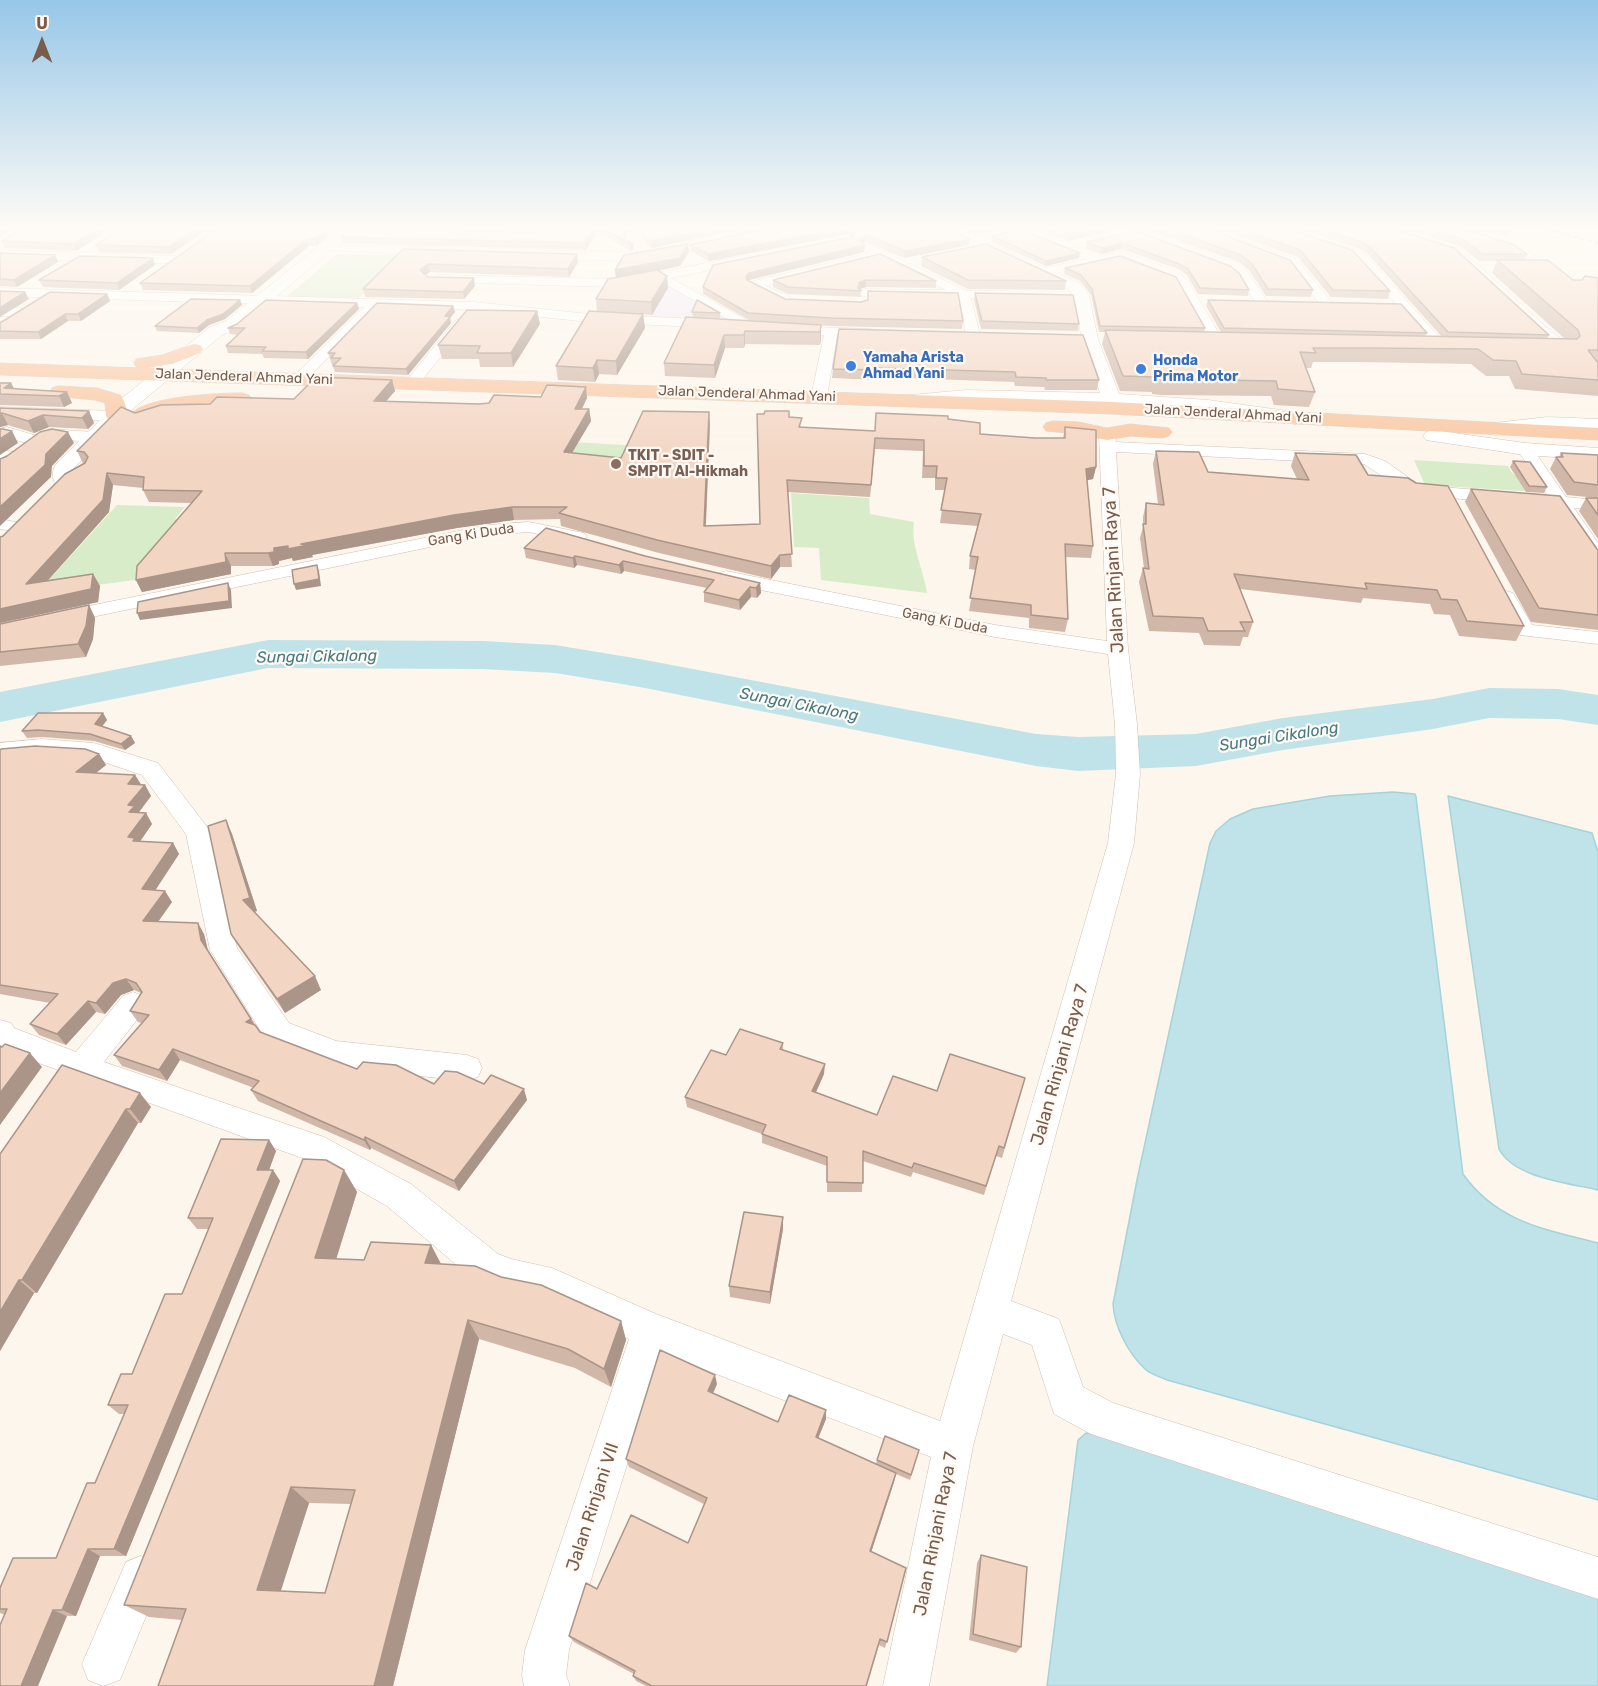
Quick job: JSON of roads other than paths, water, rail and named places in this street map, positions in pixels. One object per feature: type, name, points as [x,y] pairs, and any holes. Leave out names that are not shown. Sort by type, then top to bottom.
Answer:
[{"type":"highway","points":[[0,360],[133,364],[165,360],[203,349],[219,367],[272,372],[302,387]]},
{"type":"highway","name":"Jalan Jenderal Ahmad Yani","points":[[0,369],[302,387],[412,383],[819,397],[915,407],[1259,427],[1590,442]]},
{"type":"highway","name":"Jalan Jenderal Ahmad Yani","points":[[0,381],[166,380],[302,387],[1295,418],[1495,429],[1590,442]]},
{"type":"highway","points":[[39,391],[86,393],[112,399],[117,407],[116,416]]},
{"type":"highway","points":[[139,416],[166,405],[191,399],[263,400]]},
{"type":"highway","points":[[915,407],[952,422]]},
{"type":"highway","points":[[1035,426],[1078,428],[1107,440],[1130,430],[1234,434],[1259,427]]},
{"type":"street","points":[[0,326],[28,308]]},
{"type":"street","points":[[63,480],[64,467],[116,416],[166,380],[203,349],[232,332],[232,325],[253,308]]},
{"type":"street","points":[[302,387],[371,308]]},
{"type":"street","points":[[412,383],[473,308]]},
{"type":"street","points":[[490,308],[590,318],[831,332],[860,327],[882,333]]},
{"type":"street","points":[[721,308],[758,327]]},
{"type":"street","points":[[967,308],[973,335]]},
{"type":"street","points":[[1083,308],[1090,339],[1112,399]]},
{"type":"street","points":[[1196,341],[1223,342],[1203,308]]},
{"type":"street","points":[[1408,308],[1447,347],[1417,346]]},
{"type":"street","points":[[1518,308],[1541,330],[1565,348],[1536,349]]},
{"type":"street","points":[[0,312],[21,312]]},
{"type":"street","points":[[819,397],[831,332]]},
{"type":"street","points":[[47,496],[63,480],[87,467],[139,416],[166,380]]},
{"type":"street","points":[[915,407],[955,394],[1215,405],[1295,418]]},
{"type":"street","points":[[0,412],[116,416]]},
{"type":"street","points":[[4,459],[51,431],[47,428],[66,413]]},
{"type":"street","name":"Jalan Jenderal Ahmad Yani","points":[[1495,429],[1547,423],[1598,425]]},
{"type":"street","points":[[0,436],[7,432],[42,437],[94,437]]},
{"type":"street","name":"Jalan Jenderal Ahmad Yani","points":[[1433,436],[1531,457],[1590,442]]},
{"type":"street","points":[[1107,440],[1365,459],[1379,464],[1407,487],[1450,494],[1598,505]]},
{"type":"street","name":"Jalan Rinjani Raya 7","points":[[906,1686],[953,1446],[1121,843],[1128,774],[1126,724],[1118,649],[1107,440]]},
{"type":"street","points":[[1531,457],[1598,557]]},
{"type":"street","points":[[1450,494],[1461,514]]},
{"type":"street","points":[[5,531],[31,512]]},
{"type":"street","name":"Gang Ki Duda","points":[[0,630],[488,530],[529,527],[597,543]]},
{"type":"street","name":"Gang Ki Duda","points":[[709,573],[984,629],[1118,649]]},
{"type":"street","points":[[1494,576],[1524,629],[1598,638]]},
{"type":"street","points":[[0,751],[42,747],[94,751],[150,769],[198,832],[224,950],[278,1032],[335,1054],[466,1068]]},
{"type":"street","points":[[47,1090],[133,1004]]},
{"type":"street","points":[[0,1032],[3,1036],[75,1064],[305,1163],[399,1195],[485,1266],[511,1277],[552,1286],[651,1330],[953,1446]]},
{"type":"street","points":[[991,1312],[1046,1332],[1068,1400],[1105,1420],[1598,1578]]},
{"type":"street","name":"Jalan Rinjani VII","points":[[547,1686],[544,1675],[548,1650],[651,1330]]},
{"type":"street","points":[[104,1664],[152,1550]]},
{"type":"water","points":[[1393,792],[1415,794],[1416,797],[1463,1174],[1476,1190],[1506,1213],[1541,1228],[1598,1243],[1598,1500],[1167,1380],[1145,1369],[1139,1363],[1123,1339],[1116,1321],[1113,1304],[1137,1180],[1210,843],[1216,831],[1230,819],[1253,809],[1330,796]]},
{"type":"water","points":[[1448,796],[1592,833],[1598,852],[1598,1190],[1557,1182],[1529,1173],[1506,1159],[1499,1149]]},
{"type":"water","points":[[1086,1433],[1598,1595],[1598,1686],[1047,1686],[1078,1440]]},
{"type":"waterway","name":"Sungai Cikalong","points":[[0,707],[268,654],[483,655],[555,659],[640,673],[1036,750],[1078,754],[1196,750],[1283,734],[1433,714],[1489,703],[1558,704],[1598,710]]},
{"type":"place","name":"Yamaha Arista Ahmad Yani","points":[[851,366]]},
{"type":"place","name":"Honda Prima Motor","points":[[1141,369]]},
{"type":"place","name":"TKIT - SDIT - SMPIT Al-Hikmah","points":[[616,464]]}]
